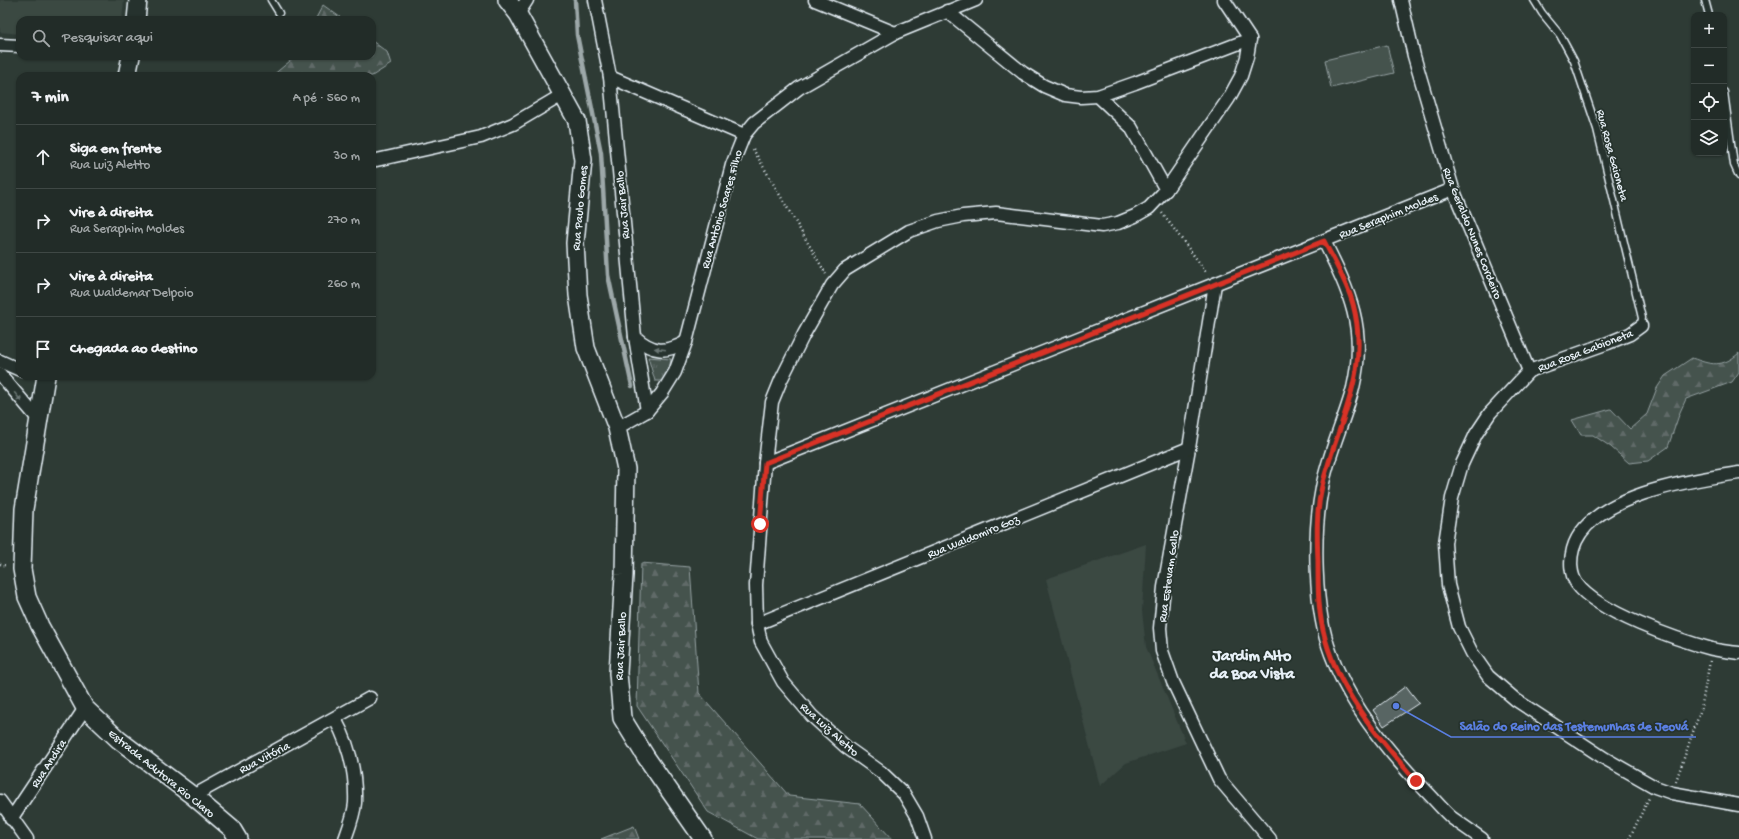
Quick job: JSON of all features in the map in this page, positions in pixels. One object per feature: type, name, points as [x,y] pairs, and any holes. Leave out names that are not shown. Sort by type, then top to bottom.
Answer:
[{"type":"main road","points":[[136,16],[138,0]]},
{"type":"main road","name":"Rua Paulo Gomes","points":[[507,0],[518,14],[577,121],[583,160],[575,243],[578,295],[586,348],[616,428]]},
{"type":"main road","points":[[127,72],[130,60]]},
{"type":"main road","name":"Estrada Adutora Rio Claro","points":[[45,380],[24,509],[22,569],[28,597],[40,626],[85,708],[119,740],[192,796],[232,830],[238,839]]},
{"type":"main road","name":"Rua Jair Ballo","points":[[616,428],[626,468],[624,575],[618,673],[622,718],[646,757],[704,839]]},
{"type":"street","points":[[518,14],[527,0]]},
{"type":"street","name":"Rua Jair Ballo","points":[[595,0],[610,77],[635,337],[647,411]]},
{"type":"street","points":[[815,0],[894,33]]},
{"type":"street","name":"Rua Antônio Soares Filho","points":[[616,428],[647,411],[662,393],[675,372],[686,342],[732,165],[744,135],[754,123],[799,88],[894,33],[976,0]]},
{"type":"street","points":[[947,11],[1023,73],[1044,86],[1065,95],[1080,97],[1098,96],[1250,39],[1224,0]]},
{"type":"street","name":"Rua Geraldo Nunes Cordeiro","points":[[1401,0],[1414,56],[1453,189],[1529,371]]},
{"type":"street","name":"Rua Luiz Aletto","points":[[925,839],[917,816],[904,794],[881,772],[846,747],[812,716],[783,682],[761,642],[758,624],[756,585],[765,463],[772,402],[781,380],[804,334],[832,285],[845,270],[909,231],[938,221],[963,216],[996,213],[1102,226],[1118,223],[1136,216],[1154,203],[1166,190],[1229,98],[1241,76],[1247,57],[1250,39]]},
{"type":"street","points":[[0,45],[16,46]]},
{"type":"street","points":[[610,77],[744,135]]},
{"type":"street","points":[[376,160],[481,137],[513,124],[562,95]]},
{"type":"street","points":[[1098,96],[1131,127],[1166,190]]},
{"type":"street","name":"Rua Seraphim Moldes","points":[[765,463],[1453,189]]},
{"type":"street","points":[[1324,241],[1353,303],[1359,357],[1353,389],[1322,487],[1317,525],[1318,597],[1323,630],[1331,655],[1343,681],[1363,716],[1384,744],[1416,781],[1451,817],[1482,839]]},
{"type":"street","name":"Rua Estevam Gallo","points":[[1215,284],[1189,448],[1164,587],[1160,628],[1162,651],[1173,682],[1219,779],[1270,839]]},
{"type":"street","name":"Rua Rosa Gabioneta","points":[[1641,326],[1630,334],[1608,344],[1529,371],[1490,413],[1476,434],[1462,464],[1452,498],[1445,543],[1448,585],[1460,627],[1472,653],[1488,676],[1516,700],[1604,758],[1655,787],[1672,793],[1739,805]]},
{"type":"street","points":[[635,337],[645,346],[671,350],[686,342]]},
{"type":"street","points":[[0,361],[16,368]]},
{"type":"street","points":[[0,374],[38,419]]},
{"type":"street","name":"Rua Waldomiro Goz","points":[[758,624],[1189,448]]},
{"type":"street","points":[[1739,473],[1665,488],[1621,502],[1598,516],[1585,529],[1575,542],[1571,567],[1577,584],[1592,598],[1620,615],[1667,634],[1713,649],[1739,653]]},
{"type":"street","name":"Rua Vitória","points":[[192,796],[335,719],[370,698]]},
{"type":"street","name":"Rua Andira","points":[[6,818],[85,708]]},
{"type":"street","points":[[335,719],[347,744],[354,784],[355,804],[345,839]]},
{"type":"street","points":[[0,801],[6,818],[27,839]]},
{"type":"lane","points":[[272,0],[278,13]]},
{"type":"lane","name":"Rua Rosa Gaioneta","points":[[1534,0],[1568,48],[1596,129],[1630,265],[1642,318],[1641,326]]},
{"type":"lane","points":[[1705,0],[1708,12]]},
{"type":"lane","points":[[1727,114],[1734,165],[1739,176]]},
{"type":"path","points":[[744,135],[832,285]]},
{"type":"path","points":[[1154,203],[1215,284]]},
{"type":"path","points":[[1672,793],[1701,709],[1713,649]]},
{"type":"path","points":[[1629,839],[1655,787]]},
{"type":"shaded area","points":[[0,0],[124,0],[122,16],[16,16],[16,34],[0,32]]},
{"type":"shaded area","points":[[1146,544],[1142,611],[1146,647],[1186,743],[1126,763],[1100,786],[1046,579]]},
{"type":"green space","points":[[323,5],[338,16],[317,16]]},
{"type":"green space","points":[[376,44],[387,52],[391,64],[376,73],[376,72],[277,72],[291,60],[376,60]]},
{"type":"green space","points":[[1387,45],[1394,73],[1331,88],[1325,60]]},
{"type":"green space","points":[[1739,353],[1739,372],[1732,382],[1686,399],[1668,447],[1648,461],[1629,463],[1611,447],[1593,435],[1581,435],[1572,420],[1611,409],[1630,429],[1647,414],[1657,388],[1665,376],[1692,358],[1716,364],[1727,361]]},
{"type":"green space","points":[[648,357],[671,359],[669,370],[662,381],[655,381]]},
{"type":"green space","points":[[641,563],[690,567],[699,693],[789,796],[860,804],[892,839],[758,839],[708,812],[637,706]]},
{"type":"green space","points":[[634,826],[639,839],[601,839]]},
{"type":"building","points":[[1406,686],[1419,703],[1384,726],[1373,710]]},
{"type":"waterway","points":[[575,0],[577,35],[601,153],[608,275],[632,386]]},
{"type":"place","name":"Salão do Reino das Testemunhas de Jeová","points":[[1396,706]]},
{"type":"district","name":"Jardim Alto da Boa Vista","points":[[1252,663]]},
{"type":"route","points":[[760,524],[765,463],[1324,241],[1353,303],[1359,357],[1353,389],[1322,487],[1317,525],[1318,597],[1323,630],[1331,655],[1343,681],[1363,716],[1384,744],[1416,781]]}]
